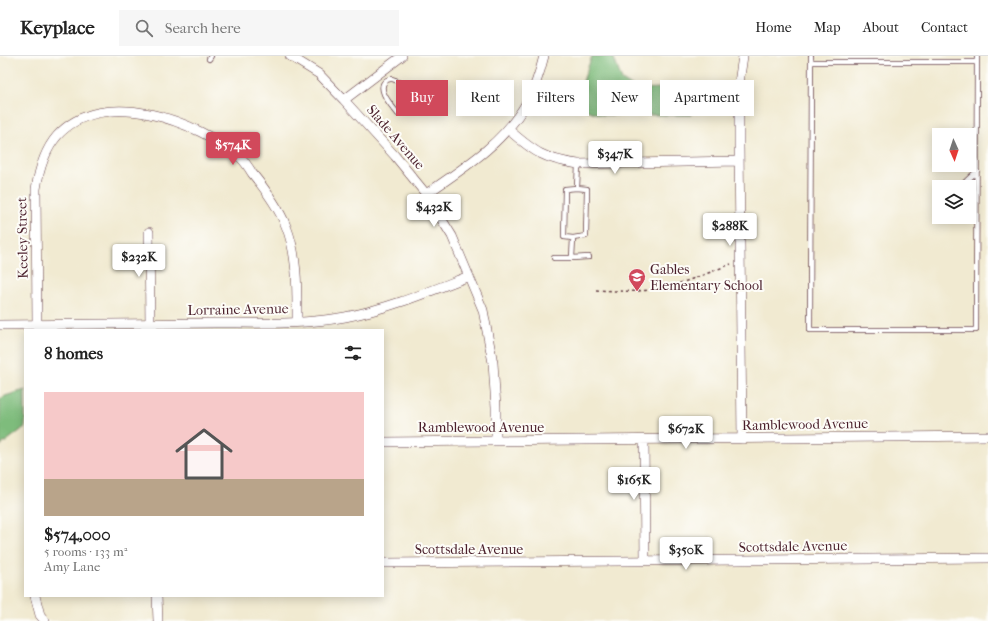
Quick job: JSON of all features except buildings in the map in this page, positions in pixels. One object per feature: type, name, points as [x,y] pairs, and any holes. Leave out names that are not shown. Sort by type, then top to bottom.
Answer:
[{"type":"street","name":"Slade Avenue","points":[[290,56],[319,74],[395,156],[426,194],[452,236],[483,310],[493,363],[496,407],[496,440]]},
{"type":"street","points":[[344,100],[402,56]]},
{"type":"street","points":[[426,194],[464,168],[509,130],[528,102],[538,78],[544,56]]},
{"type":"street","points":[[742,439],[739,83],[743,56]]},
{"type":"street","name":"Keeley Street","points":[[37,325],[36,189],[39,170],[46,153],[57,136],[70,125],[99,112],[144,113],[164,117],[197,129],[242,159],[266,190],[286,226],[293,249],[297,282],[297,322]]},
{"type":"street","points":[[509,130],[530,149],[561,162],[578,164],[739,161]]},
{"type":"street","points":[[149,232],[150,324]]},
{"type":"street","name":"Lorraine Avenue","points":[[0,325],[297,322],[336,318],[362,313],[420,295],[469,276]]},
{"type":"street","name":"Ramblewood Avenue","points":[[384,442],[988,436]]},
{"type":"street","points":[[644,440],[645,561]]},
{"type":"street","name":"Scottsdale Avenue","points":[[384,563],[988,558]]},
{"type":"street","points":[[35,597],[40,615],[45,621]]},
{"type":"street","points":[[158,597],[158,621]]},
{"type":"lane","points":[[811,56],[810,330],[976,330],[976,224]]},
{"type":"lane","points":[[976,218],[977,56]]},
{"type":"lane","points":[[811,62],[977,62]]},
{"type":"lane","points":[[379,73],[385,82]]},
{"type":"lane","points":[[396,80],[391,79],[385,82],[382,90],[396,111]]},
{"type":"lane","points":[[576,188],[578,164]]},
{"type":"lane","points":[[967,180],[977,171]]},
{"type":"lane","points":[[576,188],[587,189],[586,236],[573,238],[564,237],[565,189],[576,188]]},
{"type":"lane","points":[[572,258],[573,238]]},
{"type":"lane","points":[[554,258],[589,257]]},
{"type":"path","points":[[596,290],[627,292],[660,288],[696,278],[740,260]]},
{"type":"green space","points":[[592,56],[613,56],[622,80],[597,80],[597,113],[589,111],[589,80],[583,80]]},
{"type":"green space","points":[[652,88],[660,88],[660,115],[652,115]]},
{"type":"green space","points":[[24,390],[24,428],[0,446],[0,399]]},
{"type":"place","name":"Gables Elementary School","points":[[637,292]]}]
